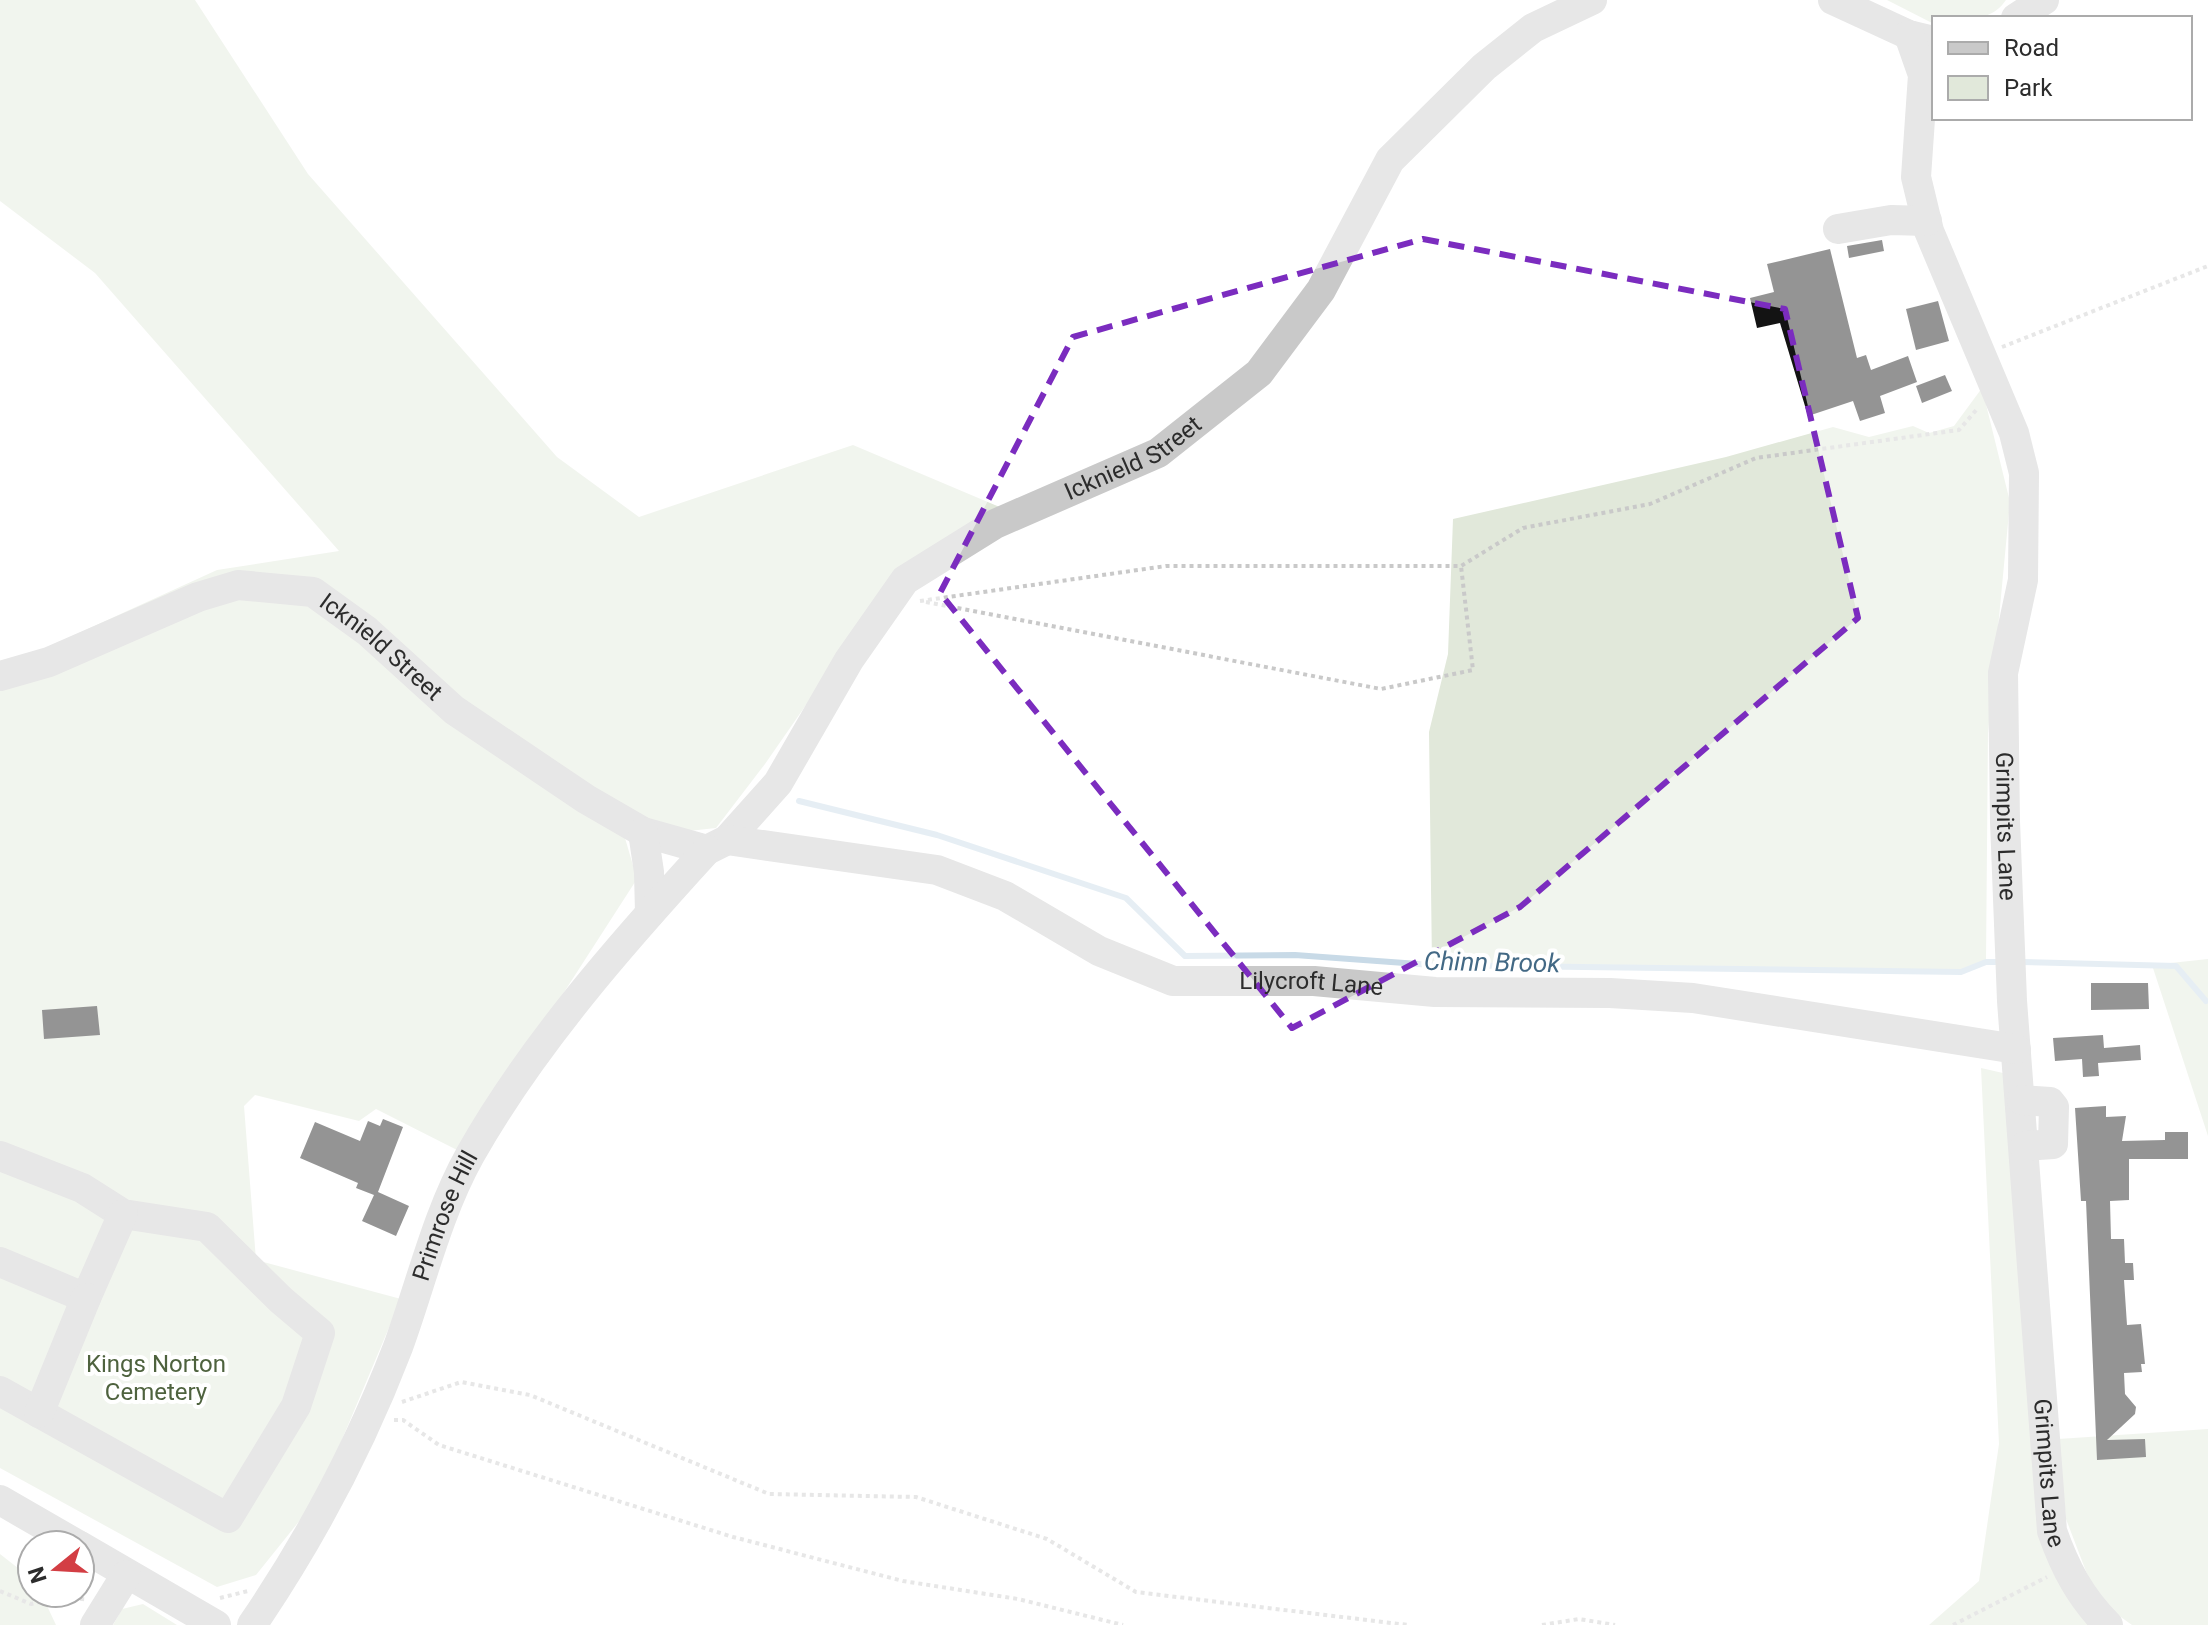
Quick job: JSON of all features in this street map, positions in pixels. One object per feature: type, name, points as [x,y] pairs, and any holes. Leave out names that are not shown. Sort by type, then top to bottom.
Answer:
[{"type":"street","name":"Icknield Street","points":[[0,676],[49,662],[198,597],[238,585],[313,592],[367,631],[454,710],[643,832],[717,845],[778,783],[849,660],[912,591],[995,524],[1158,453],[1259,373],[1321,290],[1390,160],[1484,67],[1533,28],[1592,0]]},
{"type":"street","points":[[1833,0],[1921,38]]},
{"type":"street","points":[[2019,16],[2044,0]]},
{"type":"street","name":"Grimpits Lane","points":[[1921,38],[1928,70],[1916,177],[1927,221],[2014,433],[2024,473],[2023,580],[2003,673],[2005,821],[2016,1049],[2052,1531],[2065,1567],[2087,1604],[2108,1625]]},
{"type":"street","points":[[1838,229],[1891,220],[1927,221]]},
{"type":"street","points":[[643,832],[649,872],[650,913]]},
{"type":"street","name":"Lilycroft Lane","points":[[717,845],[937,870],[1005,896],[1099,951],[1173,981],[1314,981],[1435,992],[1610,993],[1693,998],[2016,1049]]},
{"type":"street","name":"Primrose Hill","points":[[252,1625],[330,1501],[365,1429],[469,1157],[507,1096],[622,944],[717,845]]},
{"type":"street","points":[[0,1156],[82,1188],[123,1214],[207,1227],[320,1333],[296,1406],[228,1518],[0,1391]]},
{"type":"street","points":[[39,1413],[123,1214]]},
{"type":"street","points":[[0,1262],[86,1298]]},
{"type":"street","points":[[0,1500],[51,1529]]},
{"type":"street","points":[[96,1556],[216,1625]]},
{"type":"street","points":[[90,1620],[126,1575]]},
{"type":"path","points":[[1981,354],[2208,266]]},
{"type":"path","points":[[912,591],[1166,566],[1461,566],[1523,528],[1650,504],[1756,458],[1959,430],[1995,388]]},
{"type":"path","points":[[912,591],[1381,689],[1473,670],[1461,566]]},
{"type":"path","points":[[414,1397],[461,1382],[530,1395],[769,1494],[916,1497],[1047,1539],[1136,1592],[1408,1625]]},
{"type":"path","points":[[411,1426],[439,1445],[733,1537],[903,1581],[1018,1599],[1123,1625]]},
{"type":"path","points":[[1953,1625],[2065,1567]]},
{"type":"path","points":[[1542,1625],[1579,1619],[1615,1625]]},
{"type":"highlighted area","points":[[1423,239],[1785,309],[1858,618],[1520,907],[1292,1028],[940,593],[1073,337]]},
{"type":"green space","name":"Kings Norton Cemetery","points":[[0,0],[195,0],[308,174],[557,457],[639,517],[853,445],[1002,508],[901,568],[765,764],[716,828],[625,838],[637,879],[461,1152],[376,1109],[359,1121],[255,1095],[244,1106],[256,1260],[401,1299],[317,1499],[256,1575],[217,1587],[0,1468],[0,661],[46,648],[217,570],[339,551],[95,273],[0,201]]},
{"type":"green space","points":[[1887,0],[2006,0],[1985,16],[1932,16],[1932,23]]},
{"type":"green space","points":[[1982,388],[2010,502],[1988,733],[1986,962],[1961,972],[1432,965],[1429,732],[1448,654],[1453,519],[1726,457],[1833,427],[1869,437],[1913,426],[1929,433],[1954,426]]},
{"type":"green space","points":[[2208,959],[2208,1136],[2152,965]]},
{"type":"green space","points":[[1981,1068],[2003,1073],[2042,1466],[2093,1625],[1929,1625],[1979,1581],[1999,1444]]},
{"type":"green space","points":[[2208,1429],[2208,1625],[2132,1625],[2097,1600],[2066,1519],[2058,1439]]},
{"type":"green space","points":[[0,1554],[16,1566],[16,1609],[48,1609],[56,1625],[0,1625]]},
{"type":"green space","points":[[143,1604],[177,1625],[113,1625],[122,1609]]},
{"type":"building","points":[[1882,240],[1884,251],[1849,258],[1847,246]]},
{"type":"building","points":[[1830,249],[1857,358],[1866,355],[1871,370],[1908,356],[1917,382],[1880,396],[1885,413],[1860,421],[1853,401],[1808,416],[1780,323],[1757,328],[1750,298],[1774,292],[1767,264]]},
{"type":"building","points":[[1938,301],[1949,341],[1916,350],[1906,309]]},
{"type":"building","points":[[1945,375],[1952,391],[1922,403],[1916,386]]},
{"type":"building","points":[[2091,983],[2148,983],[2149,1009],[2091,1010]]},
{"type":"building","points":[[97,1006],[100,1035],[44,1039],[42,1010]]},
{"type":"building","points":[[2103,1035],[2104,1048],[2140,1045],[2141,1060],[2098,1063],[2099,1076],[2083,1077],[2082,1059],[2055,1061],[2053,1038]]},
{"type":"building","points":[[2106,1106],[2106,1117],[2126,1116],[2122,1141],[2165,1140],[2165,1132],[2188,1132],[2188,1159],[2129,1159],[2129,1200],[2110,1201],[2111,1239],[2124,1239],[2125,1263],[2133,1263],[2134,1280],[2124,1280],[2127,1325],[2141,1324],[2145,1364],[2141,1364],[2142,1372],[2124,1373],[2125,1394],[2136,1407],[2135,1414],[2107,1440],[2145,1439],[2146,1457],[2097,1460],[2086,1201],[2081,1201],[2075,1108]]},
{"type":"building","points":[[383,1119],[403,1127],[378,1192],[409,1206],[396,1236],[362,1221],[374,1195],[356,1188],[358,1183],[300,1158],[315,1122],[360,1141],[368,1121],[380,1126]]},
{"type":"waterway","name":"Chinn Brook","points":[[799,801],[937,835],[1126,898],[1185,956],[1295,955],[1432,965],[1961,972],[1986,962],[2002,962]]},
{"type":"waterway","name":"Chinn Brook","points":[[2021,962],[2176,966],[2206,1001]]}]
